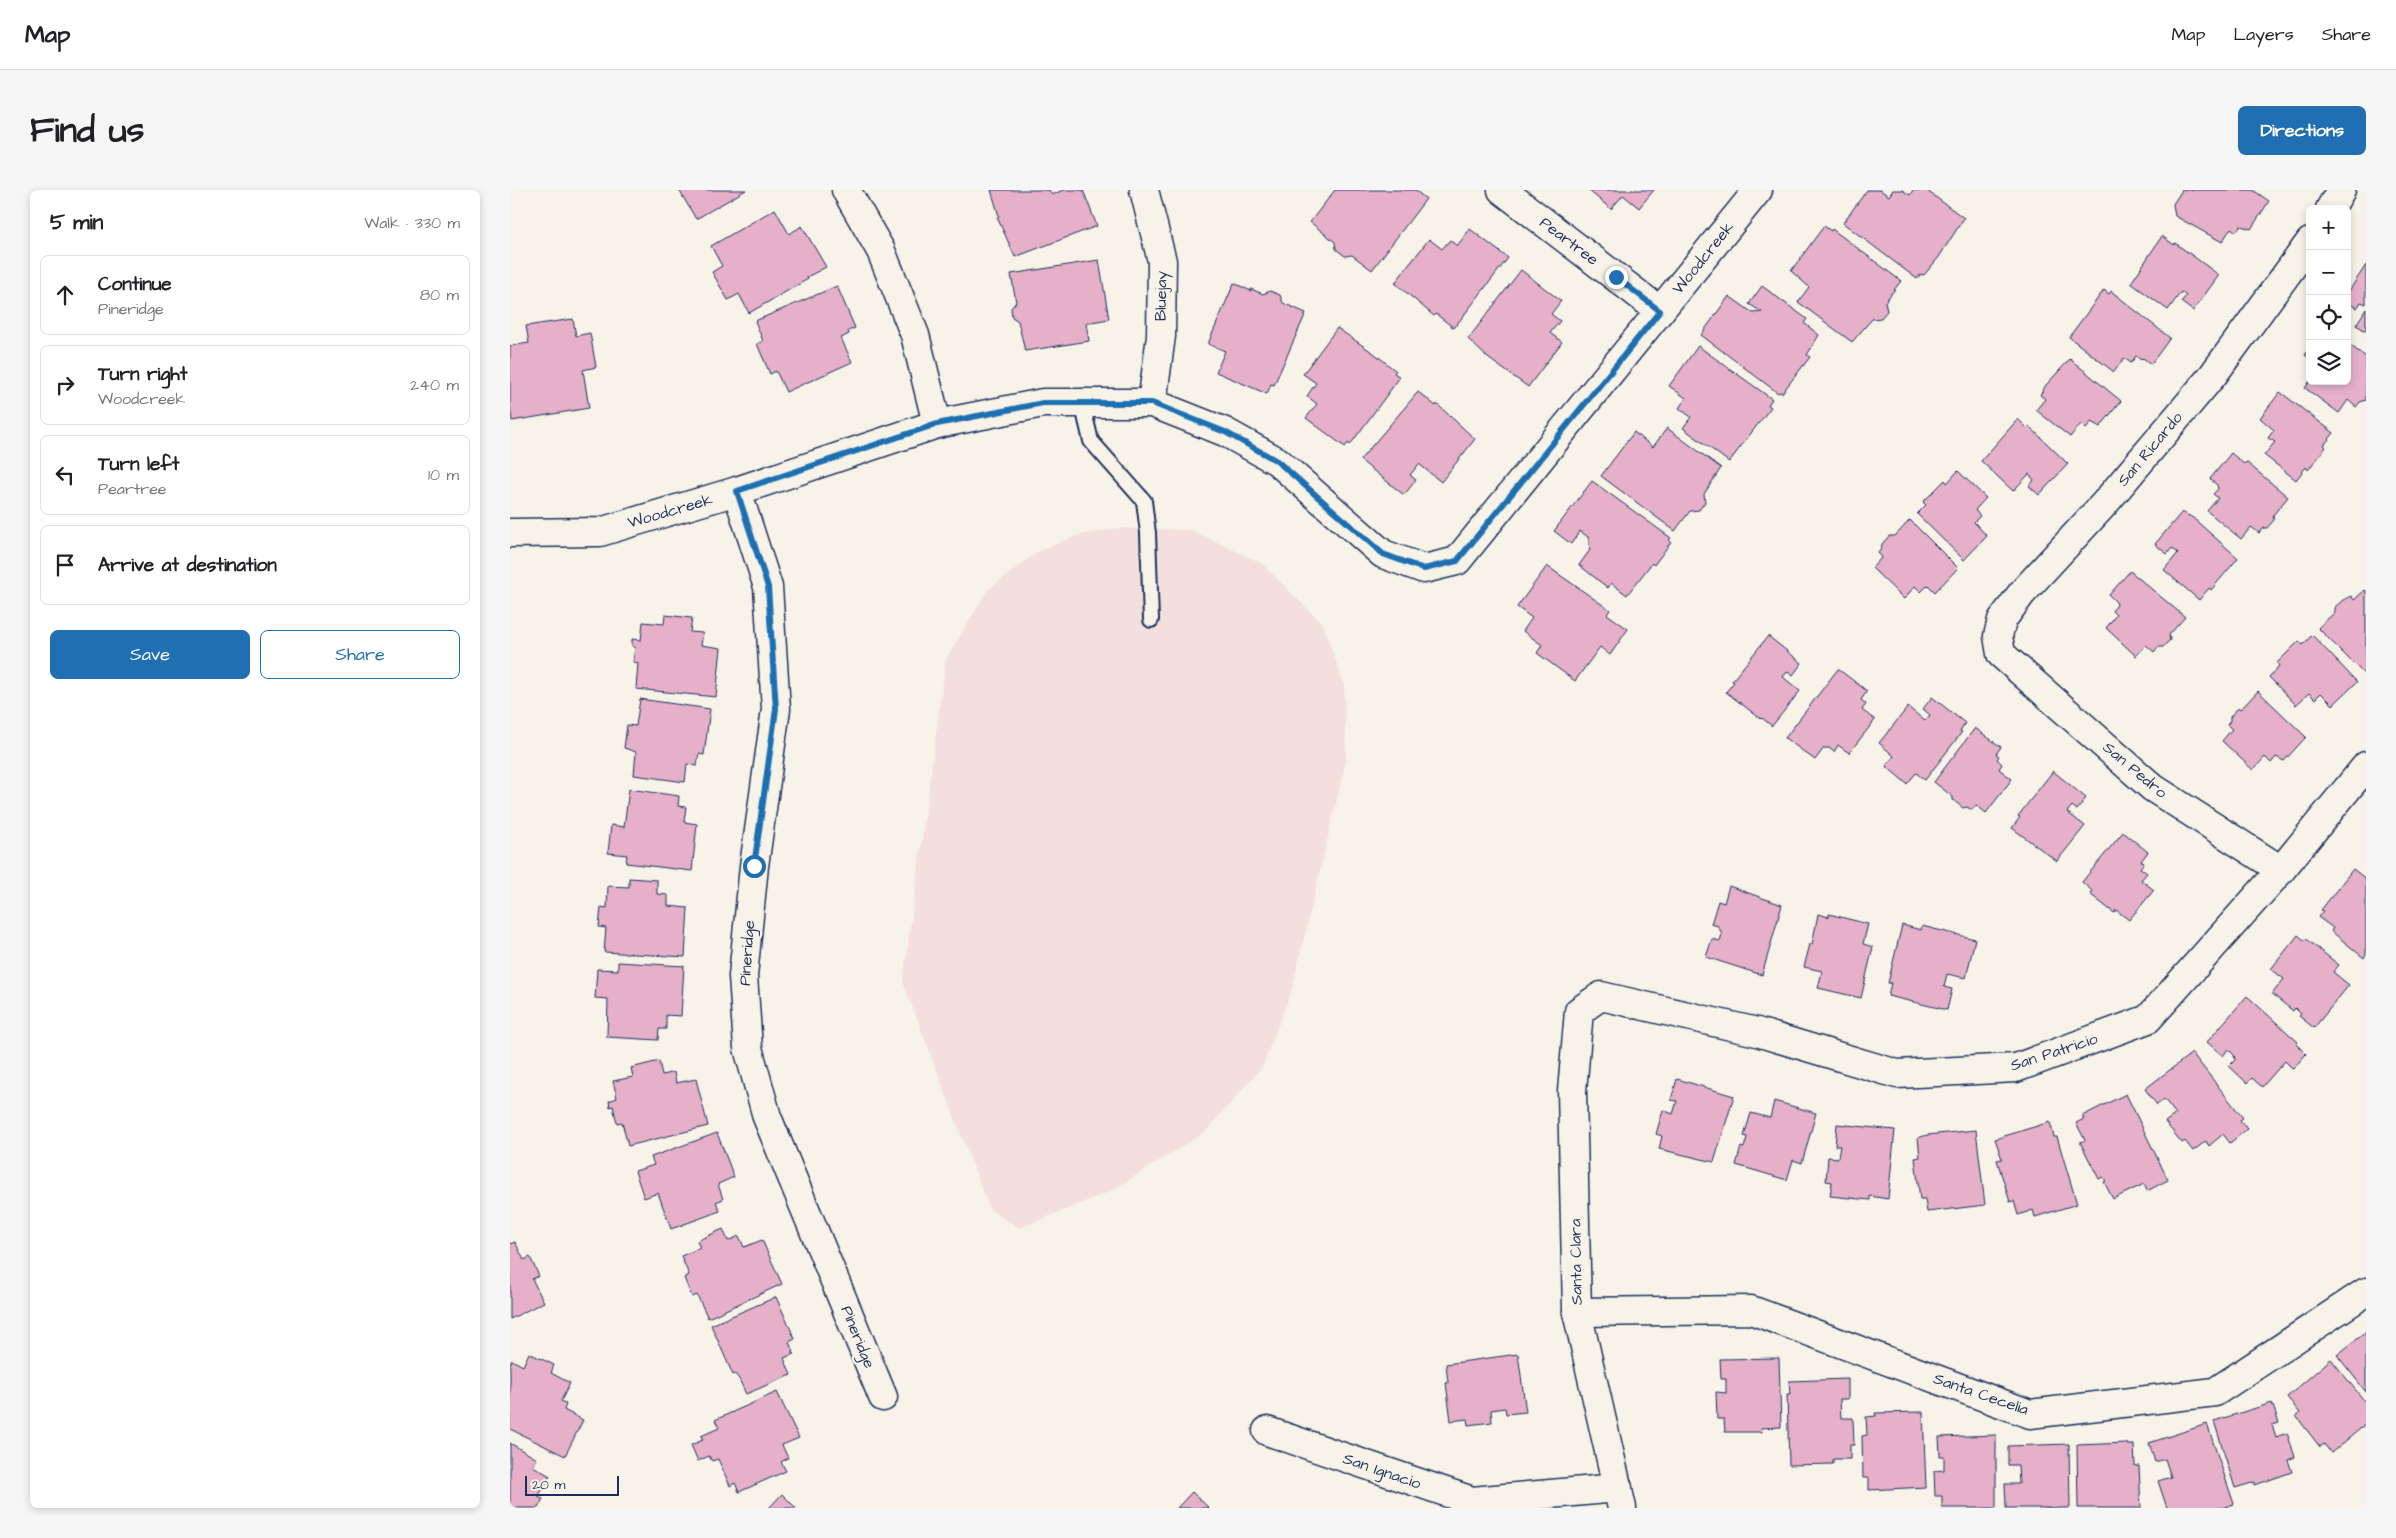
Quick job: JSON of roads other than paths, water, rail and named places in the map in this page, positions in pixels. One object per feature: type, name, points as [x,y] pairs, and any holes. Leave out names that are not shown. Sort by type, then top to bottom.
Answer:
[{"type":"street","points":[[846,190],[881,251],[915,336],[937,424]]},
{"type":"street","name":"Bluejay","points":[[1144,190],[1162,261],[1161,336],[1152,403]]},
{"type":"street","name":"Peartree","points":[[1502,190],[1660,311]]},
{"type":"street","name":"Woodcreek","points":[[510,533],[600,532],[737,491],[937,424],[1043,403],[1152,403],[1225,432],[1277,461],[1383,554],[1424,569],[1457,561],[1758,190]]},
{"type":"street","points":[[2333,205],[2342,190]]},
{"type":"street","name":"San Ricardo","points":[[2002,654],[1998,636],[2002,620],[2022,593],[2105,503],[2213,375],[2306,247]]},
{"type":"street","name":"Pineridge","points":[[737,491],[768,587],[776,709],[754,866],[743,976],[748,1048],[767,1117],[883,1396]]},
{"type":"street","name":"San Pedro","points":[[2002,654],[2153,788],[2281,870]]},
{"type":"street","name":"San Patricio","points":[[1579,1011],[1601,996],[1757,1032],[1897,1074],[2016,1068],[2148,1019],[2281,870],[2366,766]]},
{"type":"street","name":"Santa Clara","points":[[1579,1011],[1572,1091],[1577,1312],[1620,1498]]},
{"type":"street","name":"Santa Cecelia","points":[[1577,1312],[1751,1310],[2030,1414],[2215,1392],[2366,1292]]},
{"type":"street","name":"San Ignacio","points":[[1267,1431],[1472,1502],[1620,1498]]},
{"type":"lane","points":[[1082,403],[1091,441],[1144,501],[1148,533],[1151,620]]}]
